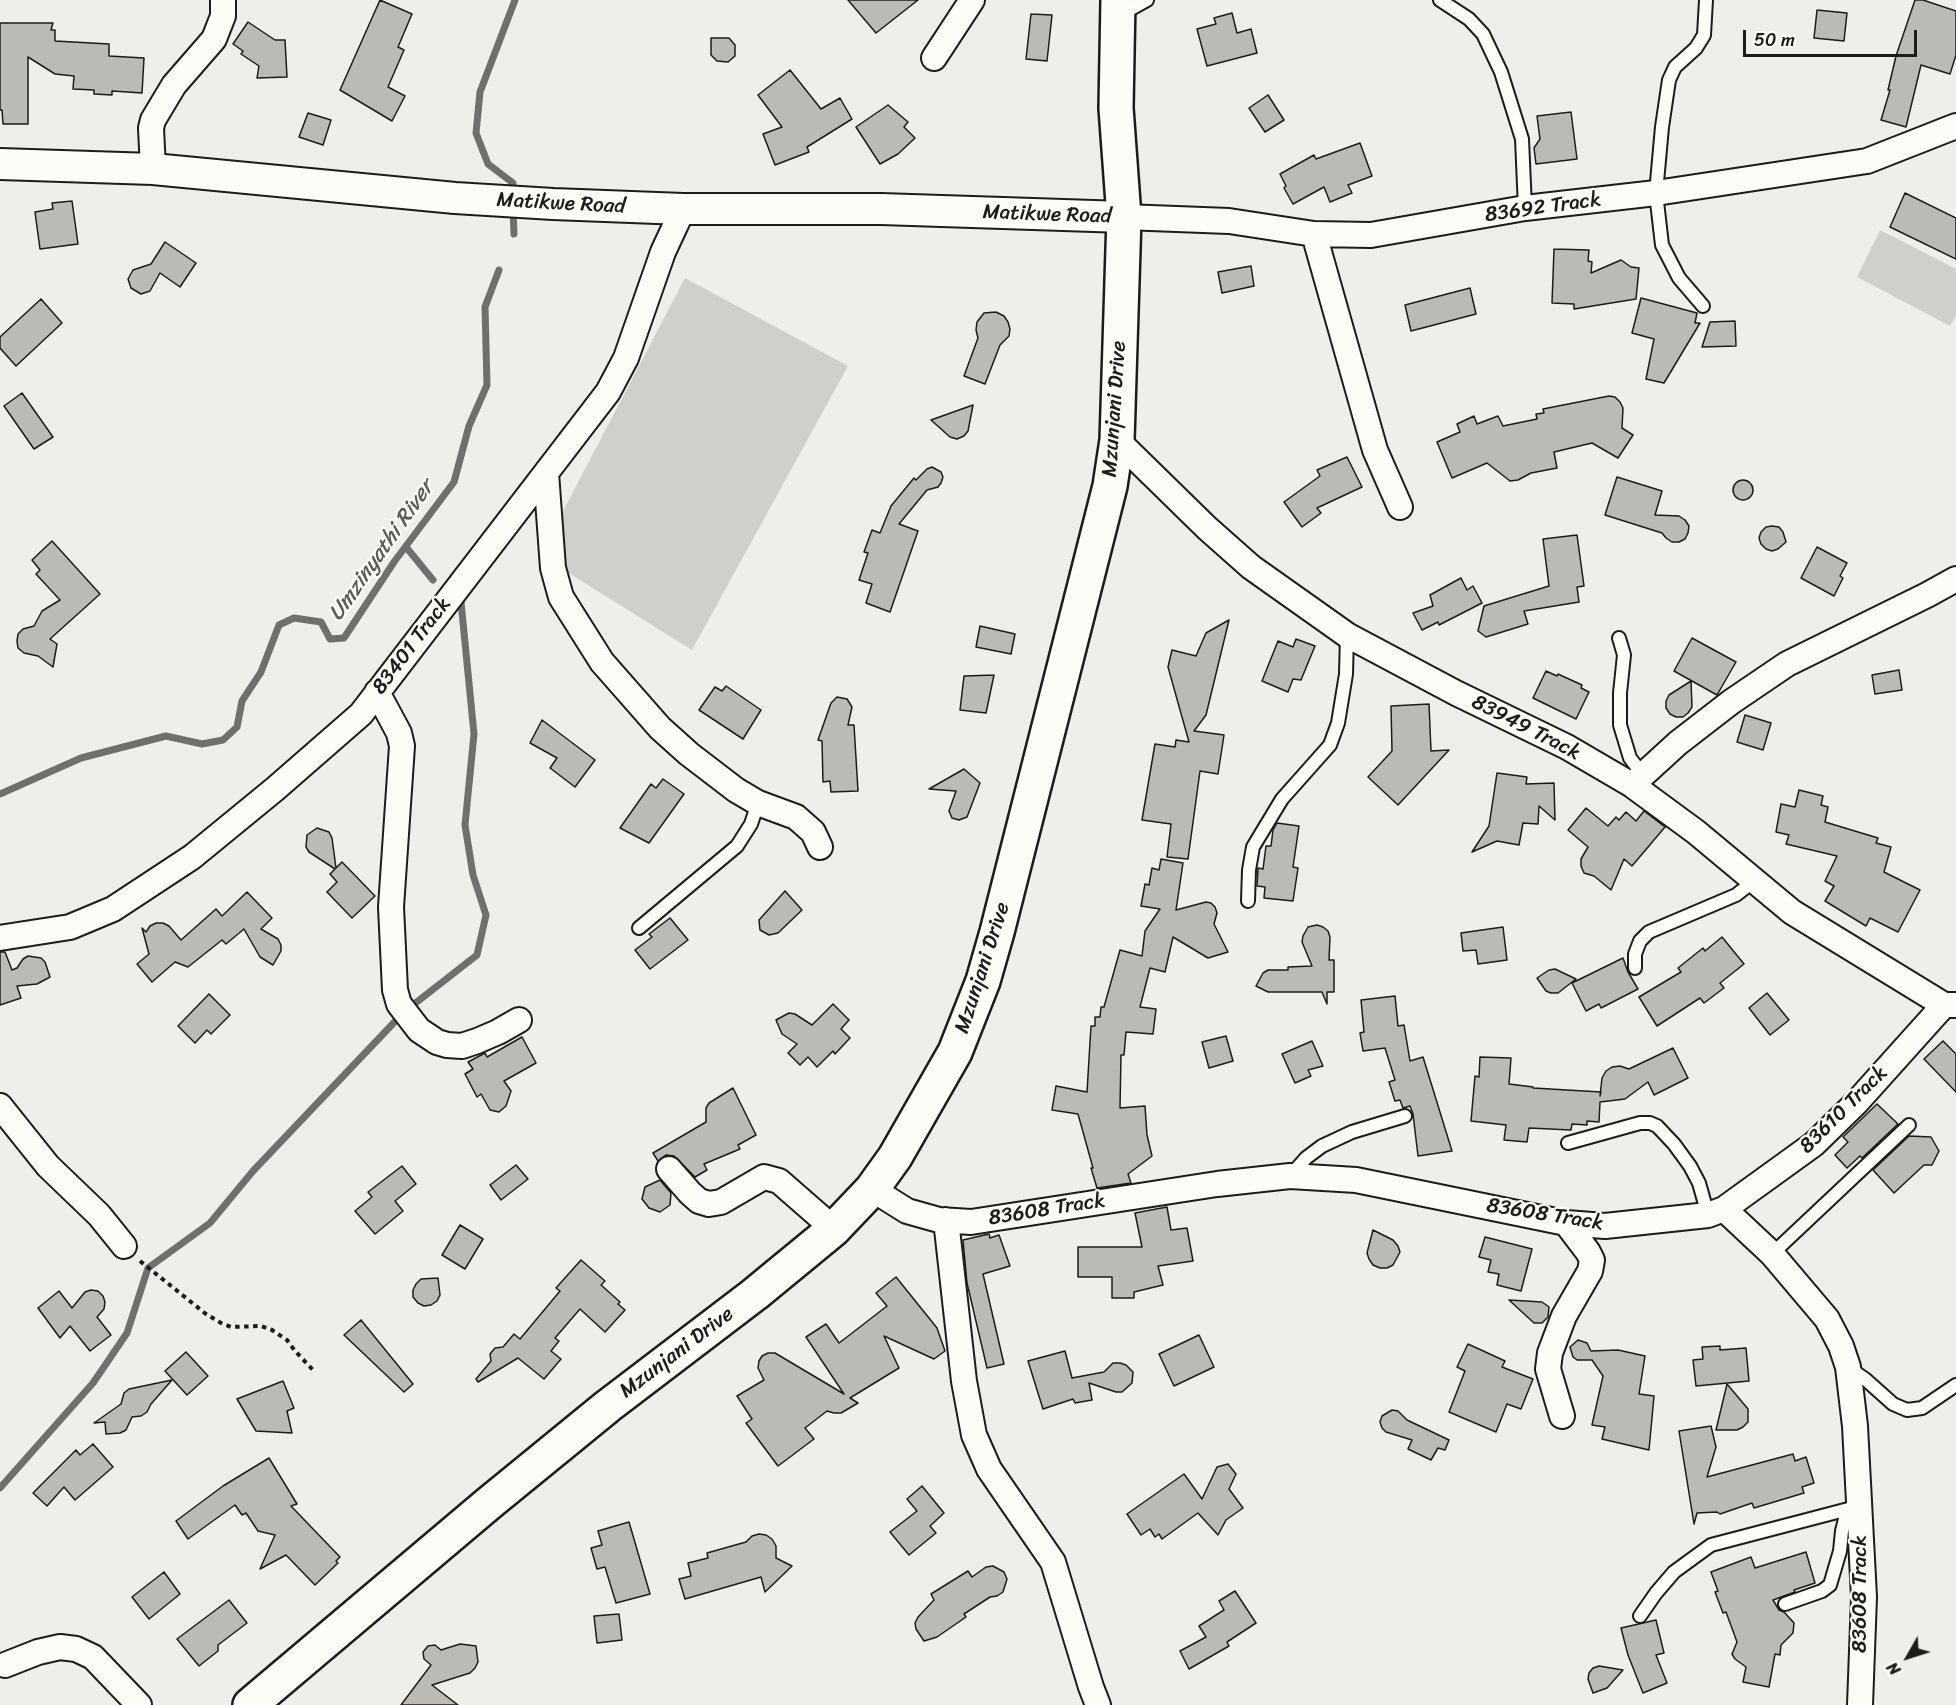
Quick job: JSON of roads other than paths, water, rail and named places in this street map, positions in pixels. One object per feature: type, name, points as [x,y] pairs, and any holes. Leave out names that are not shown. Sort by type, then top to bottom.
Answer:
[{"type":"main road","name":"Mzunjani Drive","points":[[250,1705],[506,1489],[608,1406],[755,1294],[834,1229],[872,1189],[895,1157],[955,1053],[983,981],[1107,498],[1118,440],[1124,218],[1116,108],[1117,8]]},
{"type":"street","points":[[153,169],[151,129],[153,120],[174,85],[214,39],[223,16],[223,0]]},
{"type":"street","points":[[934,58],[972,0]]},
{"type":"street","name":"83692 Track","points":[[1124,218],[1229,221],[1314,234],[1371,235],[1525,208],[1656,193],[1867,161],[1956,126]]},
{"type":"street","name":"Matikwe Road","points":[[0,164],[153,169],[455,198],[553,204],[683,209],[881,209],[1124,218]]},
{"type":"street","name":"83401 Track","points":[[0,938],[70,927],[113,909],[192,857],[361,714],[498,532],[546,474],[608,392],[626,358],[663,252],[683,209]]},
{"type":"street","points":[[1314,234],[1375,450],[1400,507]]},
{"type":"street","name":"83949 Track","points":[[1118,440],[1207,528],[1251,567],[1347,635],[1456,693],[1637,780],[1792,912],[1950,1005]]},
{"type":"street","points":[[546,474],[554,568],[561,597],[602,662],[660,728],[698,761],[736,790],[758,802],[796,817],[813,832],[819,847]]},
{"type":"street","points":[[1637,780],[1731,702],[1787,664],[1956,579]]},
{"type":"street","points":[[376,692],[396,727],[402,746],[391,907],[395,990],[399,1004],[419,1030],[437,1042],[447,1045],[462,1046],[477,1041],[519,1020]]},
{"type":"street","name":"83610 Track","points":[[1716,1212],[1763,1183],[1814,1144],[1950,1005]]},
{"type":"street","points":[[0,1106],[48,1166],[99,1215],[124,1246]]},
{"type":"street","points":[[669,1169],[699,1201],[709,1204],[721,1202],[764,1177],[778,1181],[834,1229]]},
{"type":"street","name":"83608 Track","points":[[872,1189],[907,1210],[946,1220],[971,1222],[1217,1184],[1290,1176],[1356,1180],[1566,1222],[1605,1226],[1716,1212],[1772,1254],[1827,1319],[1841,1346],[1848,1367],[1855,1426],[1853,1508],[1864,1597],[1860,1705]]},
{"type":"street","points":[[946,1220],[964,1381],[974,1435],[989,1469],[1053,1562],[1098,1705]]},
{"type":"street","points":[[1562,1416],[1548,1369],[1550,1353],[1564,1316],[1590,1271],[1592,1260],[1566,1222]]},
{"type":"street","points":[[4,1665],[38,1652],[60,1647],[76,1649],[93,1657],[139,1705]]},
{"type":"lane","points":[[1117,8],[1147,0]]},
{"type":"lane","points":[[1440,0],[1469,19],[1483,34],[1501,72],[1522,139],[1525,208]]},
{"type":"lane","points":[[1703,306],[1679,279],[1662,245],[1656,193],[1669,80],[1676,67],[1696,48],[1704,36],[1706,0]]},
{"type":"lane","points":[[1248,901],[1249,870],[1253,847],[1282,799],[1330,745],[1338,723],[1346,674],[1347,635]]},
{"type":"lane","points":[[1619,638],[1624,655],[1620,693],[1620,725],[1637,780]]},
{"type":"lane","points":[[639,928],[737,846],[751,824],[758,802]]},
{"type":"lane","points":[[1635,968],[1635,954],[1640,941],[1649,932],[1736,895],[1754,881]]},
{"type":"lane","points":[[1290,1176],[1306,1158],[1322,1146],[1352,1132],[1404,1116]]},
{"type":"lane","points":[[1568,1143],[1650,1122],[1674,1144],[1690,1166],[1716,1212]]},
{"type":"lane","points":[[1772,1254],[1909,1125]]},
{"type":"lane","points":[[1848,1367],[1893,1404],[1907,1410],[1922,1408],[1956,1385]]},
{"type":"lane","points":[[1785,1604],[1822,1591],[1830,1585],[1840,1551],[1842,1531],[1853,1508]]},
{"type":"lane","points":[[1640,1616],[1674,1572],[1711,1545],[1853,1508]]},
{"type":"waterway","points":[[513,195],[513,183],[488,164],[476,133],[480,92],[515,0]]},
{"type":"waterway","points":[[513,209],[514,234]]},
{"type":"waterway","name":"Umzinyathi River","points":[[0,794],[81,758],[166,736],[202,744],[223,740],[237,727],[242,701],[261,672],[279,625],[294,618],[321,622],[330,639],[344,638],[394,562],[454,482],[469,426],[487,385],[485,307],[499,270]]},
{"type":"waterway","points":[[406,547],[433,580]]},
{"type":"waterway","points":[[0,1488],[93,1383],[127,1333],[148,1268],[210,1223],[253,1171],[404,1012],[477,955],[486,915],[473,875],[465,825],[474,734],[461,602]]}]
